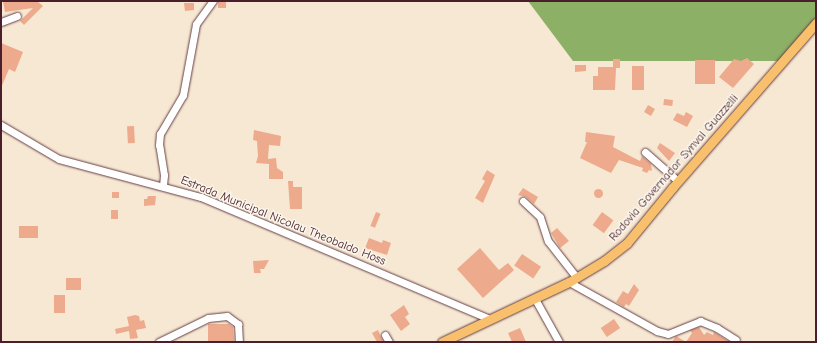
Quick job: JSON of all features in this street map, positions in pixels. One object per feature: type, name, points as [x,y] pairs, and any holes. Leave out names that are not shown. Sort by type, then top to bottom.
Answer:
[{"type":"main road","name":"Rodovia Governador Synval Guazzelli","points":[[442,342],[573,280],[627,243],[678,181],[816,23]]},
{"type":"street","points":[[163,185],[164,175],[159,145],[160,134],[185,88],[196,24],[213,1]]},
{"type":"street","points":[[1,22],[16,16]]},
{"type":"street","name":"Estrada Municipal Nicolau Theobaldo Hoss","points":[[1,125],[59,159],[82,167],[163,185],[214,202],[490,319]]},
{"type":"street","points":[[645,152],[678,181]]},
{"type":"street","points":[[522,201],[540,217],[548,241],[573,280],[657,330],[668,334],[700,321],[718,328],[736,340]]},
{"type":"street","points":[[535,299],[559,342]]},
{"type":"street","points":[[159,342],[208,318],[227,316],[238,324],[239,342]]},
{"type":"street","points":[[385,334],[389,342]]},
{"type":"green space","points":[[528,1],[816,1],[816,23],[784,61],[573,61]]},
{"type":"building","points":[[3,1],[37,1],[43,6],[24,25],[20,21],[33,8],[5,12]]},
{"type":"building","points":[[218,1],[226,1],[226,8],[218,8]]},
{"type":"building","points":[[184,3],[194,3],[194,10],[185,11]]},
{"type":"building","points":[[1,43],[23,52],[15,72],[9,69],[1,88]]},
{"type":"building","points":[[747,58],[754,64],[733,88],[719,77],[734,59],[741,61]]},
{"type":"building","points":[[613,59],[620,59],[620,68],[616,68],[615,90],[593,90],[593,76],[598,76],[598,67],[613,67]]},
{"type":"building","points":[[695,60],[715,60],[715,84],[695,84]]},
{"type":"building","points":[[575,65],[586,65],[586,71],[575,72]]},
{"type":"building","points":[[632,66],[644,66],[644,90],[632,90]]},
{"type":"building","points":[[664,99],[673,100],[672,106],[663,105]]},
{"type":"building","points":[[648,105],[655,109],[651,116],[644,112]]},
{"type":"building","points":[[686,112],[693,116],[687,127],[673,120],[677,113],[684,116]]},
{"type":"building","points":[[127,126],[134,126],[135,143],[128,143]]},
{"type":"building","points":[[254,130],[281,136],[280,146],[269,145],[268,159],[276,158],[277,168],[283,172],[283,179],[269,179],[269,164],[256,163],[258,156],[257,141],[253,140]]},
{"type":"building","points":[[586,132],[615,136],[613,147],[640,161],[642,156],[651,164],[652,171],[649,170],[647,173],[642,171],[643,168],[619,160],[611,173],[580,158],[587,142],[585,142]]},
{"type":"building","points":[[660,143],[675,153],[669,161],[657,148]]},
{"type":"building","points":[[487,170],[495,175],[483,203],[475,198],[485,181],[482,179]]},
{"type":"building","points":[[288,181],[293,181],[293,187],[302,187],[302,209],[290,209]]},
{"type":"building","points":[[523,188],[538,197],[534,204],[526,197],[518,195]]},
{"type":"building","points":[[598,188],[603,193],[598,198],[593,193]]},
{"type":"building","points":[[112,192],[119,192],[119,198],[112,198]]},
{"type":"building","points":[[148,196],[156,196],[155,205],[144,206],[144,199],[147,199]]},
{"type":"building","points":[[111,210],[118,210],[118,219],[111,219]]},
{"type":"building","points":[[376,212],[381,214],[375,228],[370,226]]},
{"type":"building","points":[[602,212],[613,220],[604,233],[593,225]]},
{"type":"building","points":[[19,226],[38,226],[38,238],[19,238]]},
{"type":"building","points":[[557,228],[569,241],[560,248],[551,233]]},
{"type":"building","points":[[369,238],[382,243],[383,240],[391,243],[387,255],[365,248]]},
{"type":"building","points":[[480,248],[499,270],[508,263],[514,270],[483,298],[457,269]]},
{"type":"building","points":[[522,254],[541,267],[533,278],[514,266]]},
{"type":"building","points":[[269,260],[264,269],[260,269],[261,273],[254,273],[253,261]]},
{"type":"building","points":[[66,278],[81,278],[81,290],[66,290]]},
{"type":"building","points":[[634,284],[639,290],[629,306],[626,304],[624,307],[616,302],[623,291],[628,294]]},
{"type":"building","points":[[54,295],[65,295],[65,313],[54,313]]},
{"type":"building","points":[[404,305],[409,314],[405,317],[410,324],[401,331],[390,315]]},
{"type":"building","points":[[135,315],[139,316],[140,321],[144,320],[146,328],[136,330],[138,338],[130,339],[129,331],[116,334],[115,329],[129,326],[127,317]]},
{"type":"building","points":[[614,319],[620,328],[607,337],[601,328]]},
{"type":"building","points":[[208,324],[229,324],[233,327],[234,342],[208,342]]},
{"type":"building","points":[[699,327],[704,335],[707,332],[713,335],[714,332],[730,342],[686,342],[692,333],[690,330]]},
{"type":"building","points":[[520,328],[526,342],[512,342],[508,333]]},
{"type":"building","points":[[378,330],[383,341],[381,342],[377,342],[372,333]]},
{"type":"building","points":[[676,336],[686,342],[672,342]]}]
